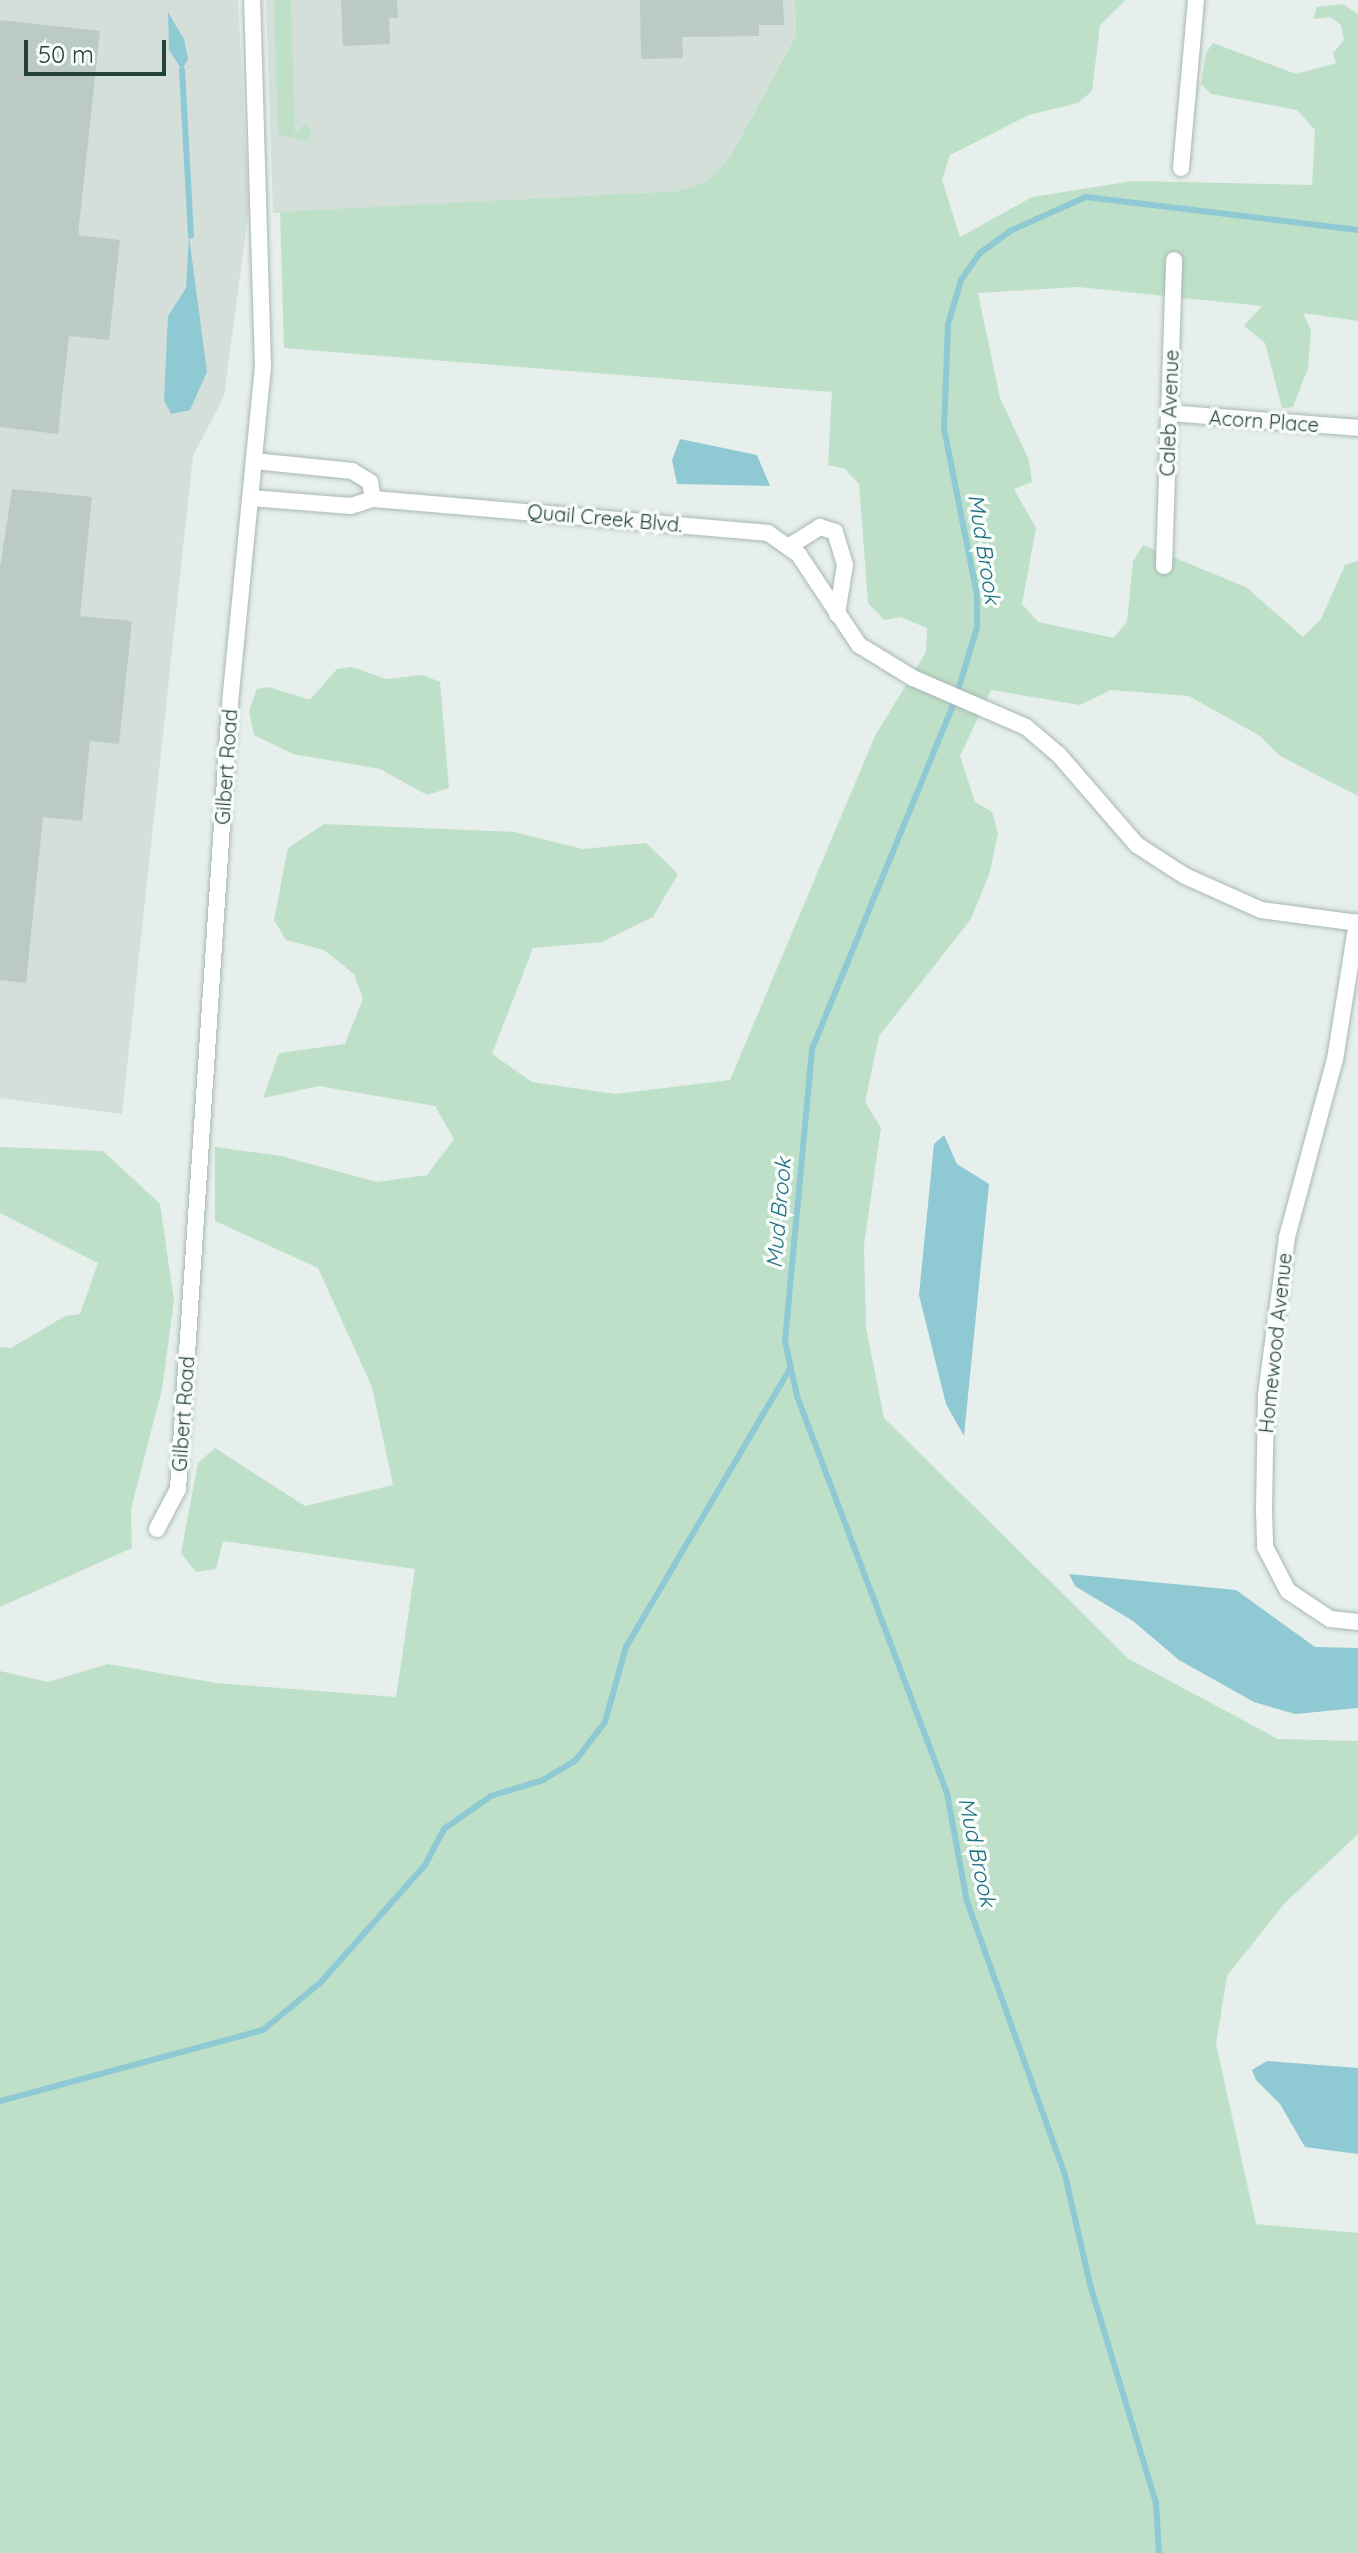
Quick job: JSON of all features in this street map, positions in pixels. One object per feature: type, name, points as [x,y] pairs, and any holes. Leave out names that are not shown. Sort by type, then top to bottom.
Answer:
[{"type":"street","name":"Gilbert Road","points":[[157,1529],[178,1489],[228,730],[263,343],[252,0]]},
{"type":"street","points":[[1181,168],[1196,0]]},
{"type":"street","name":"Caleb Avenue","points":[[1164,566],[1174,260]]},
{"type":"street","name":"Acorn Place","points":[[1169,413],[1358,428]]},
{"type":"street","points":[[254,461],[352,471],[370,482],[373,499]]},
{"type":"street","name":"Quail Creek Blvd.","points":[[251,498],[351,506],[373,499],[768,533],[788,547]]},
{"type":"street","points":[[837,614],[845,565],[835,532],[820,527],[788,547],[859,645],[898,671],[1026,727],[1048,746],[1137,845],[1185,876],[1261,910],[1358,922]]},
{"type":"street","name":"Homewood Avenue","points":[[1358,922],[1335,1059],[1278,1290],[1266,1395],[1264,1512],[1265,1547],[1288,1591],[1330,1619],[1358,1622]]},
{"type":"shaded area","points":[[0,0],[238,0],[249,209],[224,396],[193,456],[122,1114],[0,1098]]},
{"type":"shaded area","points":[[266,0],[795,0],[796,34],[730,157],[707,182],[678,191],[273,213]]},
{"type":"green space","points":[[274,0],[291,0],[295,133],[305,124],[312,129],[307,142],[278,134]]},
{"type":"green space","points":[[795,0],[1126,0],[1100,25],[1092,91],[1078,103],[1029,115],[950,155],[942,180],[960,237],[1032,197],[1133,181],[1312,185],[1315,130],[1297,110],[1211,94],[1201,84],[1206,53],[1213,43],[1296,74],[1336,63],[1333,53],[1344,40],[1341,25],[1330,17],[1313,19],[1317,7],[1343,4],[1358,14],[1358,321],[1303,313],[1311,331],[1308,368],[1293,407],[1282,408],[1265,343],[1244,326],[1262,306],[1078,287],[978,293],[1000,398],[1029,460],[1032,482],[1014,489],[1036,528],[1022,604],[1038,622],[1114,638],[1127,621],[1133,561],[1143,545],[1246,587],[1303,637],[1321,619],[1345,565],[1358,561],[1358,796],[1280,756],[1260,736],[1189,696],[1111,690],[1080,705],[991,690],[960,756],[975,802],[992,812],[998,833],[990,872],[971,919],[879,1036],[865,1102],[881,1128],[864,1245],[866,1327],[884,1418],[1129,1659],[1278,1739],[1358,1741],[1358,1834],[1284,1904],[1227,1976],[1216,2044],[1256,2224],[1358,2233],[1358,2553],[0,2553],[0,1671],[48,1682],[108,1664],[216,1683],[396,1697],[415,1569],[223,1541],[216,1569],[196,1572],[181,1553],[198,1463],[215,1448],[305,1506],[393,1485],[372,1387],[318,1268],[215,1221],[215,1147],[281,1156],[377,1182],[427,1175],[454,1139],[435,1106],[319,1086],[263,1098],[279,1053],[345,1044],[363,999],[354,974],[324,950],[286,940],[274,920],[288,848],[324,824],[514,832],[583,849],[646,843],[678,874],[653,917],[602,942],[533,948],[492,1054],[532,1082],[615,1094],[730,1080],[875,736],[926,652],[927,628],[900,617],[884,620],[868,603],[859,484],[845,469],[828,465],[832,392],[284,348],[280,212],[678,191],[707,182],[730,157],[796,35]]},
{"type":"green space","points":[[352,667],[386,679],[423,675],[440,682],[449,788],[427,795],[380,769],[293,754],[254,735],[249,711],[257,689],[269,687],[310,700],[337,669]]},
{"type":"green space","points":[[0,1147],[103,1151],[160,1204],[174,1301],[162,1389],[131,1509],[132,1548],[0,1607],[0,1347],[11,1348],[65,1316],[80,1314],[98,1263],[0,1213]]},
{"type":"water","points":[[168,12],[184,39],[188,59],[182,70],[169,50]]},
{"type":"water","points":[[189,236],[207,372],[190,410],[171,414],[164,400],[168,316],[186,288]]},
{"type":"water","points":[[680,439],[757,455],[770,486],[677,484],[672,460]]},
{"type":"water","points":[[944,1135],[957,1164],[989,1184],[964,1436],[946,1404],[919,1295],[934,1144]]},
{"type":"water","points":[[1069,1574],[1236,1590],[1315,1647],[1358,1648],[1358,1708],[1295,1714],[1254,1702],[1179,1660],[1133,1621],[1075,1586]]},
{"type":"water","points":[[1267,2061],[1358,2068],[1358,2154],[1305,2147],[1280,2104],[1256,2080],[1252,2070]]},
{"type":"building","points":[[341,0],[397,0],[398,18],[389,18],[390,44],[343,46]]},
{"type":"building","points":[[640,0],[783,0],[784,25],[759,25],[759,36],[682,37],[683,58],[641,59]]},
{"type":"building","points":[[0,20],[100,31],[78,235],[120,240],[109,340],[69,336],[58,434],[0,427]]},
{"type":"building","points":[[12,489],[92,497],[80,616],[132,621],[119,744],[90,741],[82,821],[43,817],[26,983],[0,980],[0,568]]},
{"type":"waterway","points":[[182,70],[191,236]]},
{"type":"waterway","name":"Mud Brook","points":[[1159,2553],[1156,2503],[1090,2284],[1065,2175],[967,1902],[947,1793],[797,1396],[785,1341],[812,1049],[954,703],[977,628],[977,595],[944,429],[948,324],[961,280],[980,253],[1010,231],[1086,197],[1358,230]]},
{"type":"waterway","points":[[0,2101],[263,2030],[320,1983],[425,1865],[444,1829],[491,1796],[543,1780],[575,1761],[605,1722],[626,1647],[791,1367]]}]
